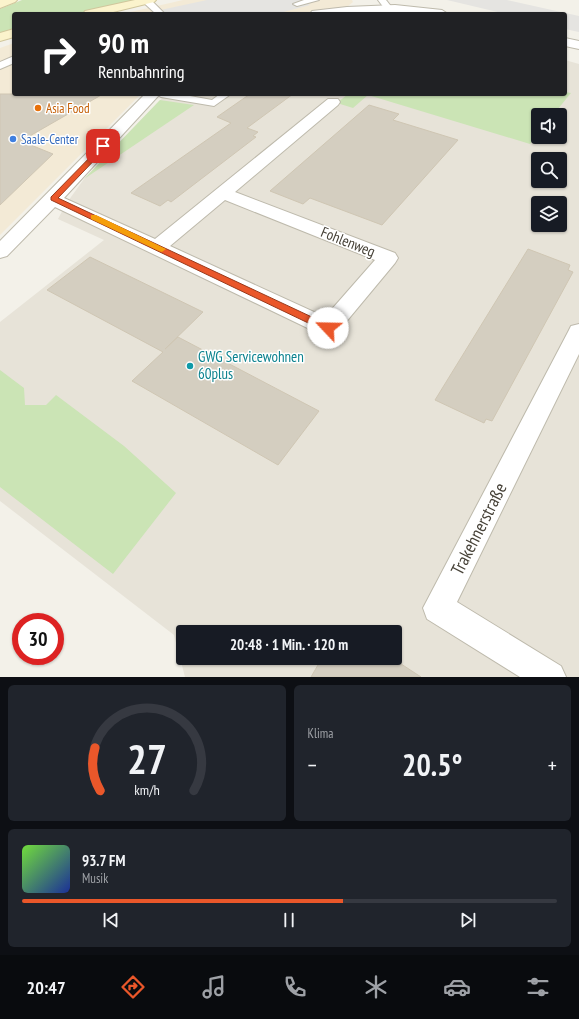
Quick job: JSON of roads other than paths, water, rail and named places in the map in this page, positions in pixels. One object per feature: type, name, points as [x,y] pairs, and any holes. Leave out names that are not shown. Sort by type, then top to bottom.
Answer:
[{"type":"main road","points":[[0,4],[11,0]]},
{"type":"main road","points":[[97,12],[148,0]]},
{"type":"main road","points":[[0,37],[12,34]]},
{"type":"street","points":[[347,12],[390,10],[416,12]]},
{"type":"street","points":[[567,42],[579,45]]},
{"type":"street","points":[[0,252],[151,96]]},
{"type":"street","points":[[157,247],[334,102]]},
{"type":"street","name":"Fohlenweg","points":[[53,199],[328,328],[388,258],[223,193]]},
{"type":"street","name":"Trakehnerstraße","points":[[550,677],[438,608],[579,332]]},
{"type":"lane","points":[[148,0],[159,12]]},
{"type":"lane","points":[[297,4],[315,0]]},
{"type":"lane","points":[[382,0],[390,10]]},
{"type":"lane","points":[[0,66],[12,60]]},
{"type":"lane","points":[[173,96],[214,103],[223,96]]},
{"type":"place","name":"Asia Food","points":[[38,108]]},
{"type":"place","name":"Saale-Center","points":[[13,139]]},
{"type":"place","name":"GWG Servicewohnen 60plus","points":[[190,366]]}]
